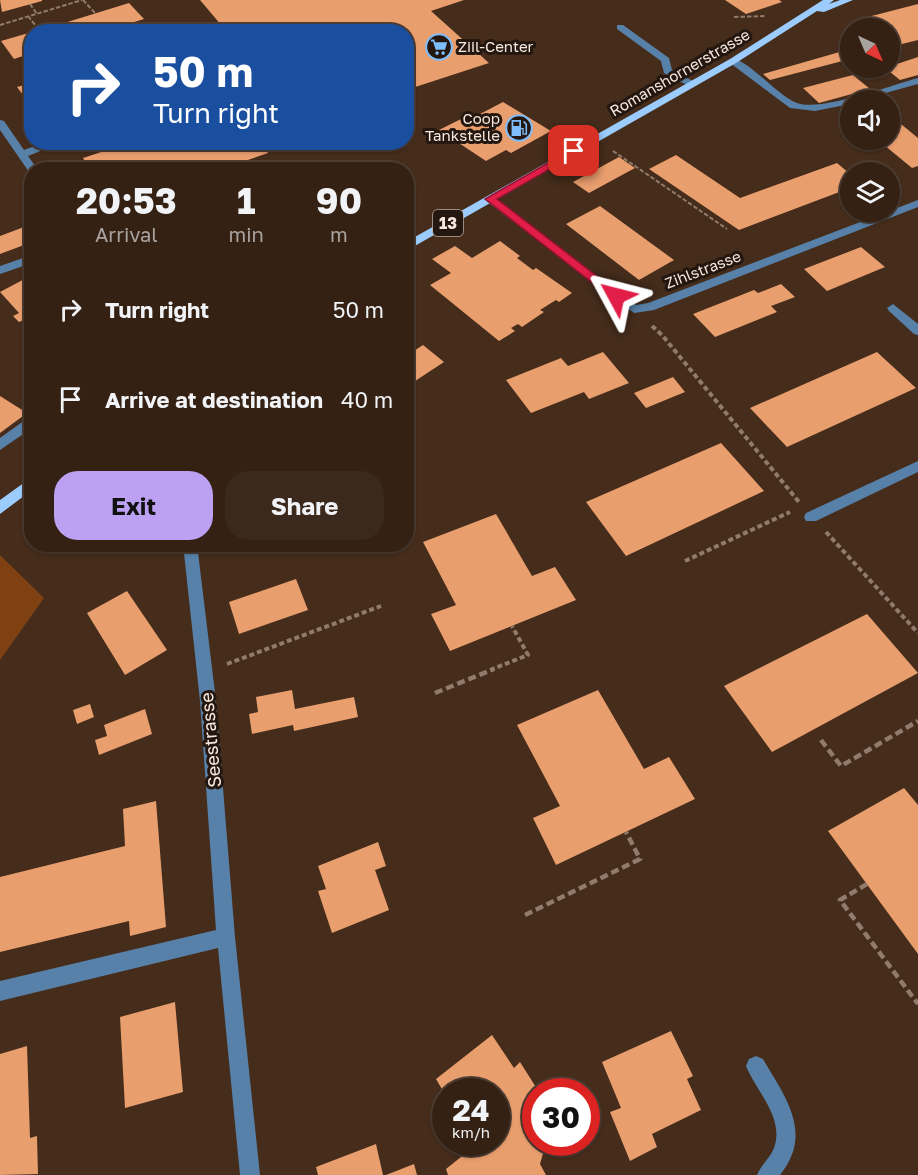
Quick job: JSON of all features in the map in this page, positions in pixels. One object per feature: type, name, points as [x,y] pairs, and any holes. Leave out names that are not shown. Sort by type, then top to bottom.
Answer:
[{"type":"main road","name":"Romanshornerstrasse","points":[[806,15],[819,0]]},
{"type":"main road","name":"Romanshornerstrasse","points":[[414,242],[733,61],[829,0]]},
{"type":"main road","name":"13","points":[[806,15],[848,0]]},
{"type":"main road","points":[[0,508],[24,488]]},
{"type":"street","points":[[620,27],[666,60],[667,71],[692,84]]},
{"type":"street","points":[[733,61],[794,106],[814,108],[840,103]]},
{"type":"street","points":[[888,90],[918,81]]},
{"type":"street","points":[[0,123],[28,162]]},
{"type":"street","points":[[23,154],[35,150]]},
{"type":"street","points":[[490,199],[634,309]]},
{"type":"street","name":"Zihlstrasse","points":[[634,309],[650,306],[918,203]]},
{"type":"street","points":[[0,270],[24,262]]},
{"type":"street","points":[[893,308],[918,331]]},
{"type":"street","points":[[0,445],[24,426]]},
{"type":"street","points":[[807,512],[918,466]]},
{"type":"street","name":"Seestrasse","points":[[191,552],[205,671],[226,937],[250,1175]]},
{"type":"street","points":[[0,991],[226,937]]},
{"type":"street","points":[[756,1066],[785,1118],[789,1134],[785,1151],[778,1164],[767,1175]]},
{"type":"path","points":[[0,25],[82,0],[95,13]]},
{"type":"path","points":[[30,4],[37,14]]},
{"type":"path","points":[[28,16],[34,24]]},
{"type":"path","points":[[734,17],[770,16]]},
{"type":"path","points":[[604,146],[645,171],[696,210],[726,229]]},
{"type":"path","points":[[634,309],[662,335],[807,512],[918,633]]},
{"type":"path","points":[[685,561],[745,531],[807,512]]},
{"type":"path","points":[[205,671],[381,606]]},
{"type":"path","points":[[435,693],[528,655],[512,626]]},
{"type":"path","points":[[821,740],[841,766],[918,721]]},
{"type":"path","points":[[525,915],[640,860],[626,832]]},
{"type":"path","points":[[867,884],[840,900],[918,1004]]},
{"type":"shaded area","points":[[0,555],[44,598],[0,660]]},
{"type":"building","points":[[0,0],[42,0],[42,1],[2,12]]},
{"type":"building","name":"Ziil-Center","points":[[200,0],[464,0],[431,11],[489,63],[414,87],[414,24],[220,24]]},
{"type":"building","points":[[725,0],[779,0],[782,2],[746,14]]},
{"type":"building","points":[[129,3],[144,19],[128,24],[61,24]]},
{"type":"building","points":[[918,4],[918,40],[900,44],[900,18],[864,18]]},
{"type":"building","points":[[24,34],[24,56],[14,59],[1,41]]},
{"type":"building","points":[[840,52],[840,62],[770,80],[763,74]]},
{"type":"building","points":[[918,57],[918,75],[900,80],[898,78],[900,78],[900,63]]},
{"type":"building","points":[[841,78],[857,78],[870,89],[840,90],[840,97],[819,103],[803,88]]},
{"type":"building","points":[[24,85],[24,96],[17,87]]},
{"type":"building","points":[[503,102],[551,131],[511,153],[506,150],[486,161],[439,130],[463,118],[474,125],[487,118],[480,114]]},
{"type":"building","points":[[900,123],[918,138],[918,166],[912,168],[890,150],[900,150]]},
{"type":"building","points":[[108,150],[266,150],[268,153],[242,162],[85,162],[83,158]]},
{"type":"building","points":[[676,155],[740,198],[837,163],[840,166],[840,192],[739,230],[649,169]]},
{"type":"building","points":[[619,157],[635,168],[589,193],[573,182]]},
{"type":"building","points":[[600,206],[674,260],[639,280],[566,224]]},
{"type":"building","points":[[24,227],[24,245],[0,254],[0,236]]},
{"type":"building","points":[[500,241],[520,256],[517,258],[533,270],[536,268],[572,293],[559,302],[556,300],[540,310],[544,312],[522,327],[518,324],[511,328],[515,331],[499,341],[430,285],[451,273],[432,259],[455,246],[472,258]]},
{"type":"building","points":[[861,247],[885,267],[827,291],[804,269]]},
{"type":"building","points":[[24,279],[24,320],[19,322],[13,316],[19,313],[0,292]]},
{"type":"building","points":[[781,284],[795,297],[771,306],[777,312],[715,337],[693,314],[754,290],[758,293]]},
{"type":"building","points":[[423,345],[444,362],[414,382],[414,351]]},
{"type":"building","points":[[603,352],[629,383],[589,399],[584,392],[531,413],[506,380],[561,358],[568,366]]},
{"type":"building","points":[[877,352],[916,388],[787,447],[750,408]]},
{"type":"building","points":[[673,377],[685,392],[646,408],[634,393]]},
{"type":"building","points":[[0,396],[24,411],[24,415],[0,433]]},
{"type":"building","points":[[721,443],[764,491],[626,556],[586,502]]},
{"type":"building","points":[[496,514],[532,576],[555,567],[576,600],[450,651],[431,614],[456,605],[423,542]]},
{"type":"building","points":[[296,579],[308,610],[239,634],[229,602]]},
{"type":"building","points":[[127,591],[167,650],[125,675],[87,613]]},
{"type":"building","points":[[867,614],[918,673],[772,752],[724,686]]},
{"type":"building","points":[[292,690],[295,709],[354,697],[358,717],[294,731],[293,725],[252,734],[249,714],[258,712],[256,697]]},
{"type":"building","points":[[598,690],[644,769],[669,757],[695,799],[556,865],[533,818],[560,806],[517,725]]},
{"type":"building","points":[[90,704],[94,717],[77,724],[73,710]]},
{"type":"building","points":[[145,709],[152,734],[99,755],[95,740],[107,736],[104,725]]},
{"type":"building","points":[[904,788],[918,805],[918,954],[828,831]]},
{"type":"building","points":[[156,801],[166,927],[130,936],[129,921],[0,952],[0,877],[125,846],[123,809]]},
{"type":"building","points":[[378,842],[386,866],[375,870],[389,910],[332,933],[318,891],[326,889],[318,866]]},
{"type":"building","points":[[175,1002],[183,1092],[125,1108],[120,1017]]},
{"type":"building","points":[[671,1031],[693,1076],[687,1079],[701,1110],[652,1134],[657,1147],[630,1161],[610,1112],[621,1108],[602,1062]]},
{"type":"building","points":[[492,1035],[514,1068],[520,1062],[530,1078],[522,1078],[522,1156],[542,1156],[540,1164],[546,1175],[448,1175],[446,1169],[462,1156],[510,1156],[510,1078],[437,1078]]},
{"type":"building","points":[[27,1046],[30,1138],[37,1136],[38,1174],[0,1175],[0,1054]]},
{"type":"building","points":[[376,1144],[383,1175],[318,1175],[316,1167]]},
{"type":"building","points":[[414,1164],[417,1175],[386,1175]]},
{"type":"place","name":"Ziil-Center","points":[[439,47]]},
{"type":"place","name":"Coop Tankstelle","points":[[519,128]]},
{"type":"route","points":[[574,151],[490,199],[616,296]]}]
